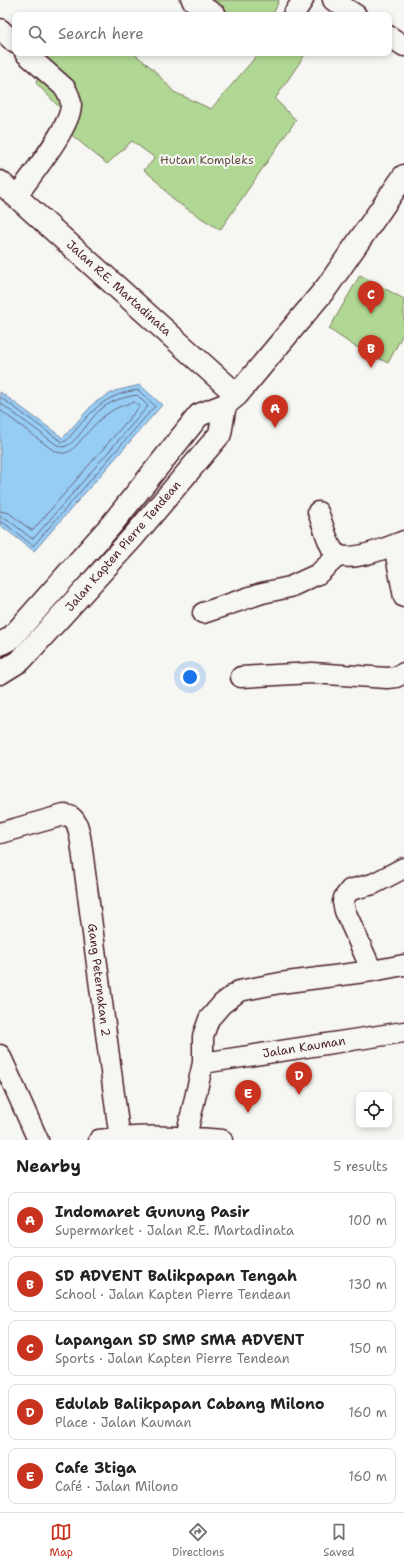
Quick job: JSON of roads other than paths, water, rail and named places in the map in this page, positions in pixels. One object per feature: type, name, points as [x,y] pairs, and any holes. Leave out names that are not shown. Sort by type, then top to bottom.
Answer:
[{"type":"street","points":[[192,0],[211,12]]},
{"type":"street","points":[[295,12],[303,0]]},
{"type":"street","points":[[333,0],[351,12]]},
{"type":"street","points":[[0,29],[12,40]]},
{"type":"street","points":[[392,38],[404,46]]},
{"type":"street","points":[[16,197],[49,150],[68,119],[71,104],[65,88],[28,56]]},
{"type":"street","name":"Jalan Kapten Pierre Tendean","points":[[0,673],[21,660],[140,530],[220,434],[231,400],[327,287],[404,176]]},
{"type":"street","name":"Jalan R.E. Martadinata","points":[[0,182],[231,400]]},
{"type":"street","name":"Jalan Kapten Pierre Tendean","points":[[0,644],[11,638],[112,524],[199,416],[231,400]]},
{"type":"street","points":[[318,512],[333,551],[339,555],[350,557],[382,550],[399,543],[404,597]]},
{"type":"street","points":[[203,613],[262,593],[290,587],[318,574],[339,555]]},
{"type":"street","points":[[241,678],[312,673],[387,678],[404,673]]},
{"type":"street","name":"Gang Peternakan 2","points":[[0,833],[64,815],[68,815],[75,820],[77,824],[82,850],[120,1139]]},
{"type":"street","points":[[372,971],[345,910],[343,902],[344,898],[350,890],[374,884],[404,868]]},
{"type":"street","points":[[186,1137],[203,1063],[203,1036],[209,1019],[222,1004],[238,991],[280,983],[372,971],[404,965]]},
{"type":"street","name":"Jalan Kauman","points":[[203,1063],[404,1032]]},
{"type":"street","points":[[0,1055],[38,1140]]},
{"type":"street","points":[[99,1140],[186,1137],[222,1140]]},
{"type":"water","points":[[140,385],[162,405],[34,551],[0,525],[0,392],[63,438],[94,403],[115,391]]},
{"type":"place","name":"Lapangan SD SMP SMA ADVENT","points":[[371,314]]},
{"type":"place","name":"SD ADVENT Balikpapan Tengah","points":[[371,368]]},
{"type":"place","name":"Indomaret Gunung Pasir","points":[[275,428]]},
{"type":"place","name":"Edulab Balikpapan Cabang Milono","points":[[299,1095]]},
{"type":"place","name":"Cafe 3tiga","points":[[248,1113]]},
{"type":"park label","name":"Hutan Kompleks","points":[[207,160]]}]
